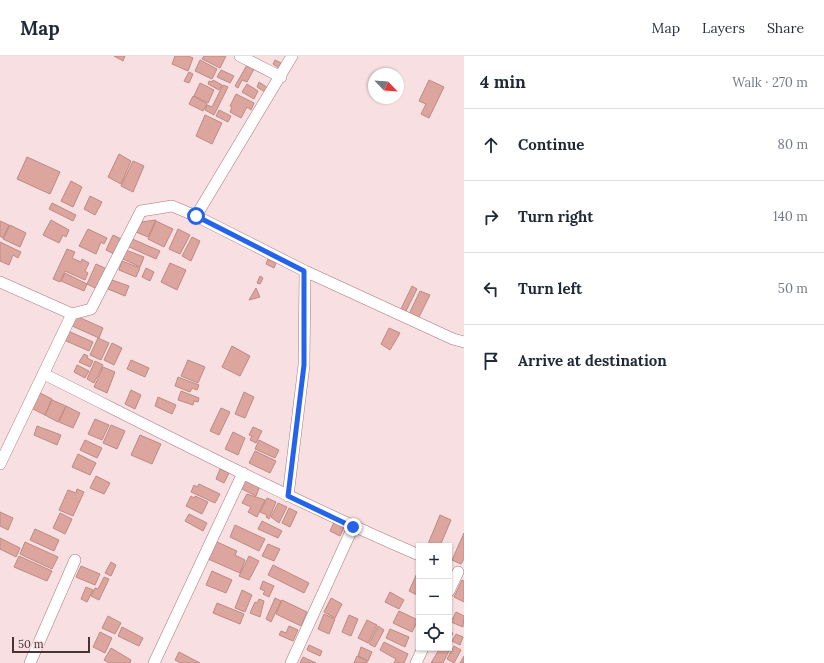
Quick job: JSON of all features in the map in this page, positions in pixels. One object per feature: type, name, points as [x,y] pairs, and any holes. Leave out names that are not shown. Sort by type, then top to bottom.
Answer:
[{"type":"street","points":[[240,56],[281,77]]},
{"type":"street","points":[[196,216],[281,77],[292,56]]},
{"type":"street","points":[[0,282],[72,314],[91,309],[141,211],[172,206],[196,216],[304,271],[453,339],[464,342]]},
{"type":"street","points":[[288,496],[304,365],[304,271]]},
{"type":"street","points":[[0,464],[72,314]]},
{"type":"street","points":[[44,374],[288,496],[353,527],[416,554]]},
{"type":"street","points":[[154,663],[243,473]]},
{"type":"street","points":[[291,663],[353,527]]},
{"type":"street","points":[[30,663],[75,560]]},
{"type":"street","points":[[452,584],[457,571]]},
{"type":"street","points":[[416,663],[422,651]]},
{"type":"building","points":[[114,56],[125,56],[123,61]]},
{"type":"building","points":[[175,56],[188,56],[193,58],[188,71],[172,64]]},
{"type":"building","points":[[204,56],[226,56],[220,68],[202,59]]},
{"type":"building","points":[[200,60],[217,69],[212,79],[195,71]]},
{"type":"building","points":[[275,60],[281,63],[279,68],[273,64]]},
{"type":"building","points":[[247,65],[254,69],[247,82],[242,80],[238,88],[235,86]]},
{"type":"building","points":[[221,70],[234,76],[230,83],[217,77]]},
{"type":"building","points":[[189,72],[193,74],[189,83],[184,81]]},
{"type":"building","points":[[213,80],[222,85],[219,90],[208,84],[209,81],[212,82]]},
{"type":"building","points":[[429,80],[444,87],[429,118],[421,114],[426,104],[419,101]]},
{"type":"building","points":[[259,82],[268,88],[265,92],[257,87]]},
{"type":"building","points":[[200,83],[214,90],[208,103],[194,96]]},
{"type":"building","points":[[247,84],[258,91],[254,99],[242,92]]},
{"type":"building","points":[[223,85],[228,87],[214,115],[205,110],[207,105],[212,107]]},
{"type":"building","points":[[236,94],[254,103],[251,110],[247,107],[241,118],[230,112],[232,107],[230,106]]},
{"type":"building","points":[[193,96],[207,104],[203,111],[189,104]]},
{"type":"building","points":[[219,110],[231,116],[228,122],[216,116]]},
{"type":"building","points":[[205,115],[222,123],[212,144],[196,136]]},
{"type":"building","points":[[119,154],[131,161],[121,184],[108,177]]},
{"type":"building","points":[[27,157],[60,172],[50,194],[17,179]]},
{"type":"building","points":[[133,161],[144,166],[133,192],[121,186]]},
{"type":"building","points":[[71,181],[82,187],[73,207],[61,201]]},
{"type":"building","points":[[90,196],[102,202],[95,215],[84,209]]},
{"type":"building","points":[[52,203],[76,215],[73,221],[49,209]]},
{"type":"building","points":[[51,220],[69,230],[66,237],[63,235],[59,243],[43,235]]},
{"type":"building","points":[[156,220],[148,237],[136,232],[141,222]]},
{"type":"building","points":[[0,221],[9,225],[3,238],[0,236]]},
{"type":"building","points":[[156,221],[173,229],[164,247],[148,239]]},
{"type":"building","points":[[10,225],[26,233],[20,247],[3,239]]},
{"type":"building","points":[[88,229],[107,238],[104,244],[101,242],[96,254],[79,246]]},
{"type":"building","points":[[178,229],[190,235],[180,254],[169,249]]},
{"type":"building","points":[[113,235],[123,240],[116,255],[106,250]]},
{"type":"building","points":[[192,237],[200,241],[191,261],[182,256]]},
{"type":"building","points":[[130,238],[160,251],[156,259],[127,246]]},
{"type":"building","points":[[0,242],[21,252],[18,258],[13,255],[9,265],[0,261]]},
{"type":"building","points":[[67,249],[75,252],[72,258],[81,262],[82,259],[89,263],[85,271],[88,273],[85,280],[65,271],[60,282],[53,279]]},
{"type":"building","points":[[126,250],[144,257],[140,267],[123,259]]},
{"type":"building","points":[[268,259],[276,263],[274,268],[266,264]]},
{"type":"building","points":[[122,261],[140,268],[136,277],[119,270]]},
{"type":"building","points":[[170,263],[186,270],[177,290],[161,282]]},
{"type":"building","points":[[96,264],[107,269],[97,289],[87,284]]},
{"type":"building","points":[[146,268],[154,272],[150,281],[142,277]]},
{"type":"building","points":[[65,273],[87,284],[84,291],[61,281]]},
{"type":"building","points":[[260,276],[263,278],[260,284],[257,283]]},
{"type":"building","points":[[112,280],[129,286],[125,296],[108,289]]},
{"type":"building","points":[[412,286],[417,289],[406,311],[401,309]]},
{"type":"building","points":[[256,288],[260,297],[249,300]]},
{"type":"building","points":[[420,291],[430,295],[418,319],[409,314]]},
{"type":"building","points":[[74,315],[103,328],[99,338],[70,325]]},
{"type":"building","points":[[389,328],[400,333],[390,350],[381,344]]},
{"type":"building","points":[[68,331],[93,342],[89,351],[64,340]]},
{"type":"building","points":[[98,338],[109,343],[101,360],[90,355]]},
{"type":"building","points":[[112,343],[122,348],[114,365],[104,360]]},
{"type":"building","points":[[232,346],[250,356],[240,376],[222,367]]},
{"type":"building","points":[[84,354],[88,356],[87,358],[93,361],[90,367],[79,362]]},
{"type":"building","points":[[131,360],[149,368],[145,377],[127,369]]},
{"type":"building","points":[[188,360],[205,367],[198,383],[181,376]]},
{"type":"building","points":[[95,361],[103,365],[94,383],[87,379]]},
{"type":"building","points":[[77,365],[89,371],[85,378],[74,372]]},
{"type":"building","points":[[103,367],[115,372],[107,393],[94,387]]},
{"type":"building","points":[[178,377],[199,385],[197,390],[192,388],[190,392],[175,386]]},
{"type":"building","points":[[131,390],[141,395],[135,409],[125,404]]},
{"type":"building","points":[[181,391],[199,398],[198,402],[194,401],[193,405],[178,400]]},
{"type":"building","points":[[38,392],[52,399],[45,415],[31,408]]},
{"type":"building","points":[[244,392],[254,397],[245,418],[235,414]]},
{"type":"building","points":[[158,397],[176,405],[172,414],[155,406]]},
{"type":"building","points":[[52,400],[66,406],[58,422],[45,415]]},
{"type":"building","points":[[66,406],[80,413],[73,428],[59,422]]},
{"type":"building","points":[[221,408],[230,412],[219,435],[210,431]]},
{"type":"building","points":[[95,419],[109,425],[102,440],[88,434]]},
{"type":"building","points":[[111,425],[125,431],[117,449],[103,443]]},
{"type":"building","points":[[37,426],[61,435],[57,445],[34,435]]},
{"type":"building","points":[[253,427],[262,431],[256,443],[250,440],[252,436],[249,435]]},
{"type":"building","points":[[233,432],[245,438],[238,455],[225,449]]},
{"type":"building","points":[[140,435],[161,444],[152,464],[131,455]]},
{"type":"building","points":[[85,440],[102,448],[97,458],[80,450]]},
{"type":"building","points":[[259,440],[279,450],[275,458],[255,449]]},
{"type":"building","points":[[255,451],[276,461],[270,473],[249,463]]},
{"type":"building","points":[[78,454],[96,463],[90,475],[72,467]]},
{"type":"building","points":[[220,469],[229,473],[224,483],[216,479]]},
{"type":"building","points":[[96,476],[110,483],[104,494],[90,488]]},
{"type":"building","points":[[244,479],[260,486],[256,496],[240,488]]},
{"type":"building","points":[[199,484],[220,494],[215,503],[191,492],[194,485],[197,487]]},
{"type":"building","points":[[77,489],[84,492],[73,516],[59,510],[68,490],[76,493]]},
{"type":"building","points":[[247,494],[265,500],[257,517],[248,512],[251,507],[242,503]]},
{"type":"building","points":[[191,496],[194,498],[195,496],[208,502],[202,514],[186,506]]},
{"type":"building","points":[[267,498],[276,502],[269,519],[266,517],[267,515],[260,512]]},
{"type":"building","points":[[278,503],[287,507],[279,523],[271,517]]},
{"type":"building","points":[[289,508],[297,512],[290,527],[282,523]]},
{"type":"building","points":[[0,512],[13,518],[8,530],[0,526]]},
{"type":"building","points":[[60,513],[72,519],[65,534],[53,528]]},
{"type":"building","points":[[189,514],[207,523],[203,531],[185,521]]},
{"type":"building","points":[[440,515],[451,520],[441,543],[428,543]]},
{"type":"building","points":[[335,520],[345,525],[340,536],[330,531]]},
{"type":"building","points":[[262,521],[282,531],[278,538],[258,529]]},
{"type":"building","points":[[235,525],[265,539],[259,551],[230,537]]},
{"type":"building","points":[[35,529],[59,540],[54,551],[30,540]]},
{"type":"building","points":[[464,533],[464,559],[461,564],[452,560]]},
{"type":"building","points":[[0,538],[20,548],[16,557],[0,549]]},
{"type":"building","points":[[215,541],[237,551],[235,555],[245,560],[240,573],[208,559]]},
{"type":"building","points":[[25,542],[58,557],[52,569],[20,554]]},
{"type":"building","points":[[268,544],[280,549],[274,561],[262,556]]},
{"type":"building","points":[[19,556],[52,571],[47,581],[14,567]]},
{"type":"building","points":[[249,556],[259,561],[249,580],[239,576]]},
{"type":"building","points":[[111,562],[116,565],[111,576],[105,573]]},
{"type":"building","points":[[273,565],[309,583],[304,593],[268,575]]},
{"type":"building","points":[[81,566],[100,574],[95,585],[76,577]]},
{"type":"building","points":[[212,571],[232,580],[226,593],[206,585]]},
{"type":"building","points":[[416,576],[416,594],[409,591]]},
{"type":"building","points":[[104,577],[109,579],[99,600],[91,596],[95,588],[98,589]]},
{"type":"building","points":[[462,580],[464,581],[464,602],[454,597]]},
{"type":"building","points":[[263,581],[274,586],[269,597],[263,594],[265,591],[260,589]]},
{"type":"building","points":[[86,587],[93,590],[87,602],[81,599]]},
{"type":"building","points":[[242,590],[252,595],[245,612],[235,608]]},
{"type":"building","points":[[390,592],[404,600],[399,609],[385,602]]},
{"type":"building","points":[[275,598],[281,601],[271,622],[266,619]]},
{"type":"building","points":[[331,598],[342,604],[335,618],[324,612]]},
{"type":"building","points":[[259,599],[264,601],[260,617],[250,613],[255,602],[257,603]]},
{"type":"building","points":[[282,600],[307,612],[301,626],[276,614]]},
{"type":"building","points":[[217,603],[244,614],[240,624],[213,613]]},
{"type":"building","points":[[399,611],[416,619],[416,624],[412,632],[393,623]]},
{"type":"building","points":[[456,612],[464,616],[463,627],[452,622]]},
{"type":"building","points":[[324,614],[335,619],[329,634],[318,629]]},
{"type":"building","points":[[349,615],[358,619],[351,636],[342,632]]},
{"type":"building","points":[[108,616],[121,623],[115,634],[102,628]]},
{"type":"building","points":[[367,620],[377,625],[368,643],[358,638]]},
{"type":"building","points":[[289,626],[298,630],[293,641],[279,635],[281,631],[286,633]]},
{"type":"building","points":[[378,626],[384,630],[375,647],[369,644]]},
{"type":"building","points":[[122,627],[143,638],[139,646],[118,636]]},
{"type":"building","points":[[390,629],[409,637],[405,647],[386,638]]},
{"type":"building","points":[[100,632],[112,638],[105,653],[93,647]]},
{"type":"building","points":[[456,634],[463,637],[460,645],[452,641]]},
{"type":"building","points":[[384,642],[408,654],[404,663],[394,663],[396,659],[380,650]]},
{"type":"building","points":[[309,645],[322,651],[320,656],[307,650]]},
{"type":"building","points":[[454,646],[461,650],[454,663],[447,659]]},
{"type":"building","points":[[361,647],[372,652],[368,661],[358,656]]},
{"type":"building","points":[[111,648],[131,660],[130,663],[109,663],[104,660]]},
{"type":"building","points":[[438,651],[449,651],[443,663],[431,663]]},
{"type":"building","points":[[179,652],[200,663],[181,663],[175,660]]},
{"type":"building","points":[[357,656],[367,661],[367,663],[354,663]]},
{"type":"building","points":[[464,656],[464,663],[460,663]]},
{"type":"building","points":[[303,657],[316,663],[300,663]]},
{"type":"route","points":[[196,216],[304,271],[304,365],[288,496],[353,527]]}]
